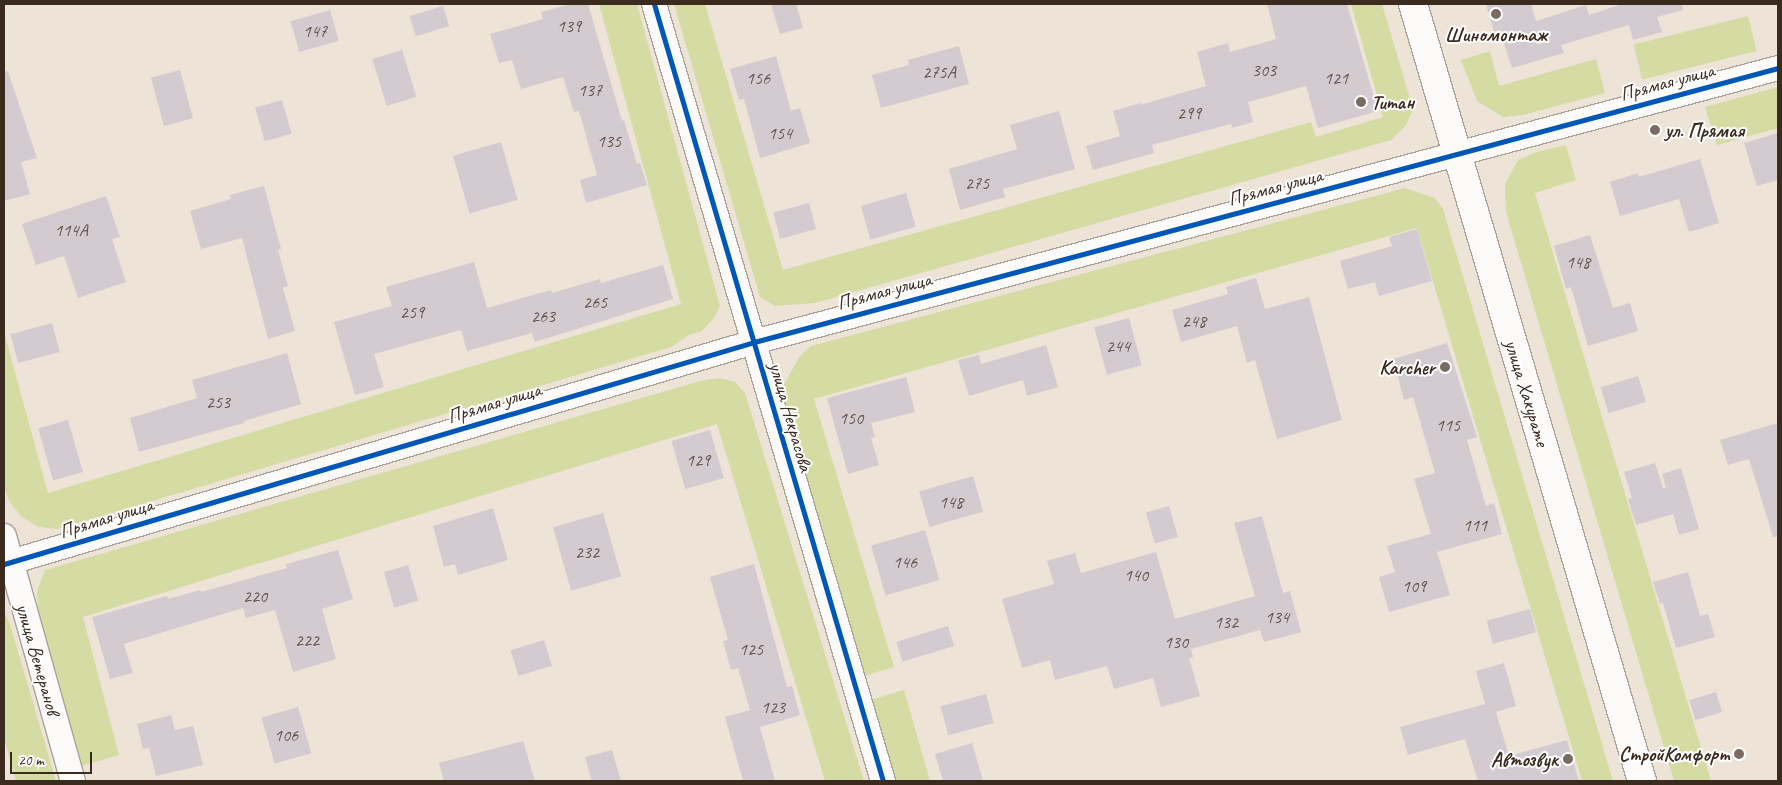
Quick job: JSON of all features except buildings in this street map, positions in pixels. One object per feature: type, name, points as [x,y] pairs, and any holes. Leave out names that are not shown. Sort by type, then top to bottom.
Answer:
[{"type":"main road","name":"улица Хакурате","points":[[1413,4],[1642,781]]},
{"type":"street","name":"улица Некрасова","points":[[654,4],[883,781]]},
{"type":"street","name":"Прямая улица","points":[[7,563],[754,342],[1778,68]]},
{"type":"street","name":"улица Ветеранов","points":[[4,536],[7,563],[73,781]]},
{"type":"green space","points":[[599,4],[637,4],[720,306],[714,318],[702,331],[689,335],[671,347],[58,529],[38,527],[22,517],[10,503],[4,487],[4,332],[48,493],[681,304]]},
{"type":"green space","points":[[674,4],[705,4],[783,270],[1311,122],[1316,137],[1383,117],[1351,4],[1382,4],[1413,109],[1406,125],[1391,140],[815,303],[775,306],[760,297]]},
{"type":"green space","points":[[1748,16],[1757,51],[1642,79],[1634,45]]},
{"type":"green space","points":[[1490,51],[1499,86],[1596,59],[1605,93],[1523,115],[1503,117],[1477,101],[1461,60]]},
{"type":"green space","points":[[1778,87],[1778,128],[1717,145],[1705,107]]},
{"type":"green space","points":[[1566,145],[1576,180],[1535,193],[1711,781],[1674,781],[1506,212],[1505,184],[1518,160],[1537,152]]},
{"type":"green space","points":[[1405,188],[1435,198],[1443,209],[1613,781],[1582,781],[1417,228],[814,399],[894,667],[863,676],[784,409],[784,384],[800,356],[811,346]]},
{"type":"green space","points":[[720,378],[735,382],[745,393],[864,781],[825,781],[717,424],[83,617],[119,755],[81,766],[38,615],[37,591],[45,570],[704,380]]},
{"type":"green space","points":[[4,611],[10,624],[56,781],[16,781],[4,738]]},
{"type":"green space","points":[[904,690],[930,781],[895,781],[870,700]]},
{"type":"cycle path","points":[[654,4],[883,781]]},
{"type":"cycle path","points":[[4,564],[754,342],[1778,68]]},
{"type":"place","name":"Шиномонтаж","points":[[1496,14]]},
{"type":"place","name":"Титан","points":[[1361,102]]},
{"type":"place","name":"ул. Прямая","points":[[1655,130]]},
{"type":"place","name":"Karcher","points":[[1445,367]]},
{"type":"place","name":"СтройКомфорт","points":[[1739,754]]},
{"type":"place","name":"Автозвук","points":[[1568,759]]}]
